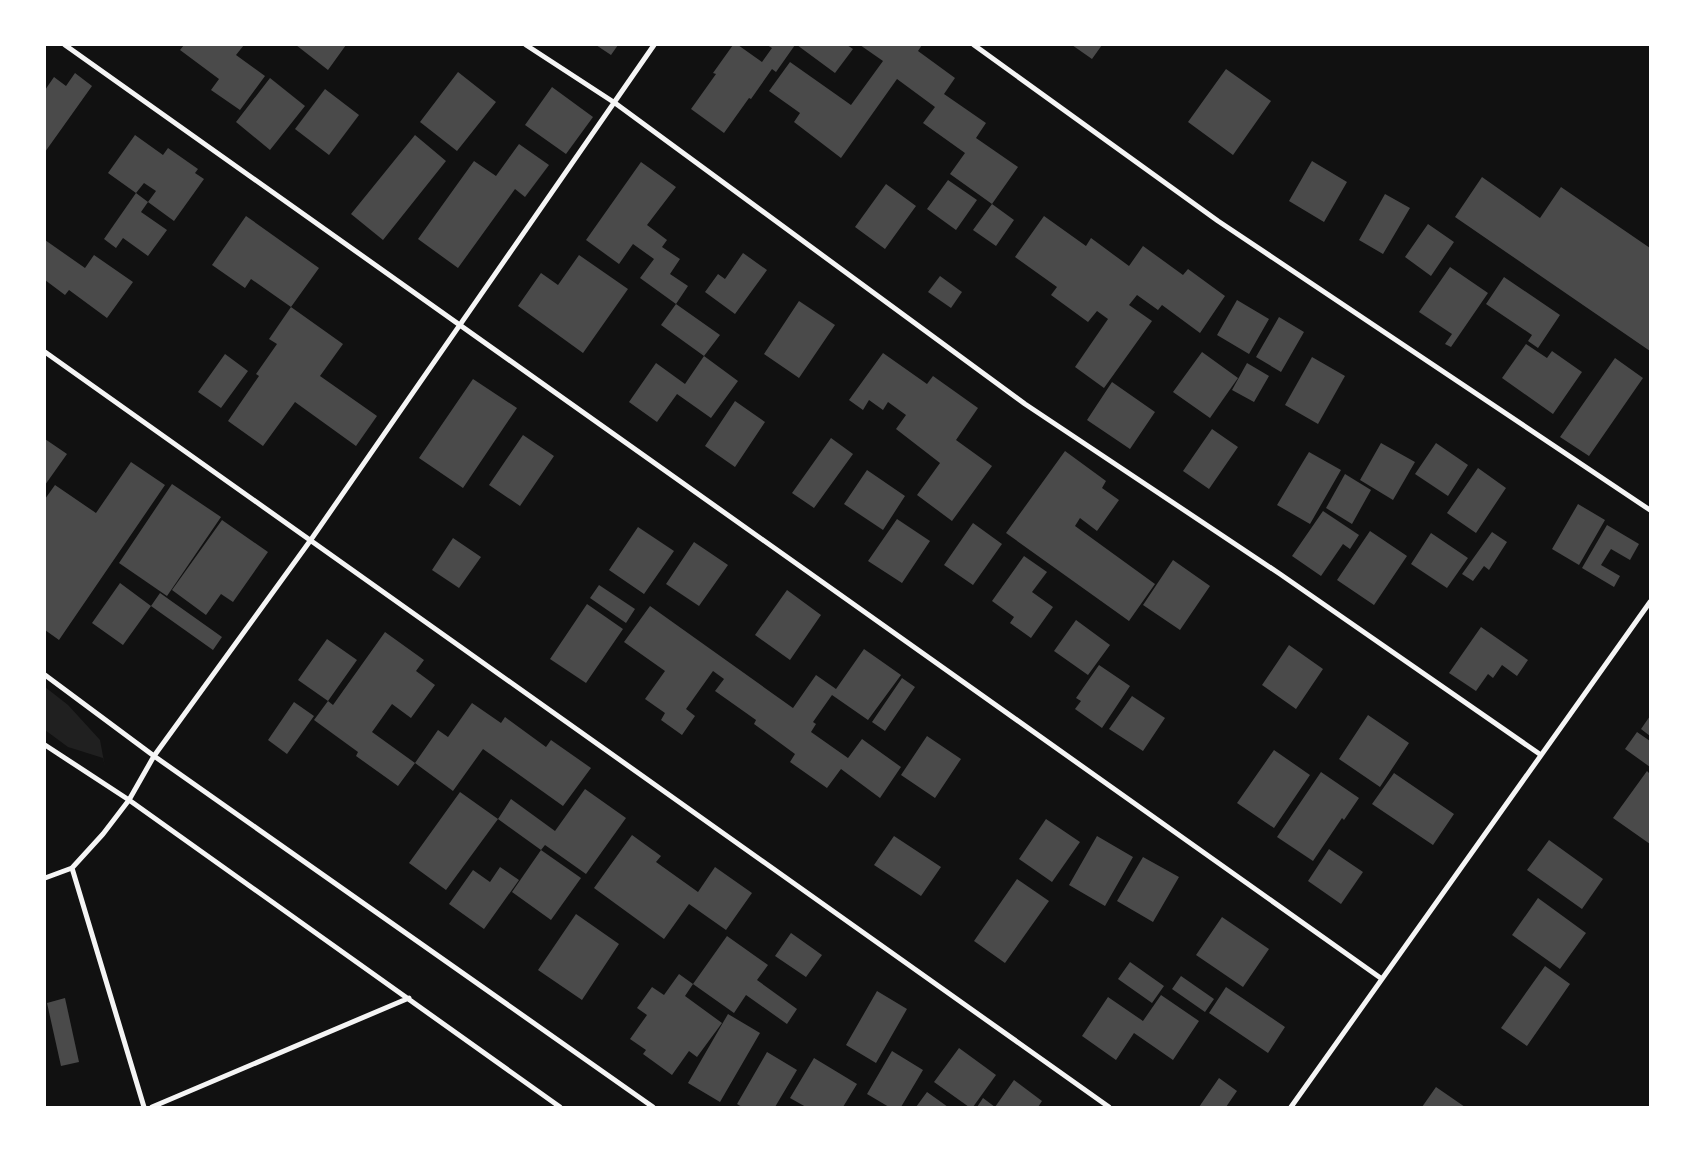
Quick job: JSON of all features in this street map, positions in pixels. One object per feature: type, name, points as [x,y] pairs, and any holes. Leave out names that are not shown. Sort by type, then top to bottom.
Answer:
[{"type":"street","points":[[66,45],[1382,979]]},
{"type":"street","points":[[526,45],[615,103],[1025,404],[1280,574],[1541,754]]},
{"type":"street","points":[[45,878],[72,868],[103,834],[129,800],[154,756],[310,541],[462,325],[654,45]]},
{"type":"street","points":[[974,45],[1218,221],[1650,510]]},
{"type":"street","points":[[45,352],[1109,1107]]},
{"type":"street","points":[[1291,1107],[1650,602]]},
{"type":"street","points":[[45,674],[154,756],[653,1107]]},
{"type":"street","points":[[45,745],[129,800],[560,1107]]},
{"type":"street","points":[[72,868],[144,1107]]},
{"type":"street","points":[[152,1107],[409,998]]},
{"type":"shaded area","points":[[45,687],[68,705],[100,740],[105,767],[103,758],[68,747],[45,730]]},
{"type":"building","points":[[184,45],[244,45],[236,55],[265,76],[240,110],[211,90],[219,79],[180,50]]},
{"type":"building","points":[[296,45],[346,45],[328,70]]},
{"type":"building","points":[[596,45],[618,45],[611,55]]},
{"type":"building","points":[[733,45],[738,45],[762,62],[772,48],[767,45],[795,45],[776,72],[772,69],[724,133],[691,109],[716,74],[713,73]]},
{"type":"building","points":[[797,45],[847,45],[853,49],[835,73]]},
{"type":"building","points":[[860,45],[922,45],[918,51],[955,78],[944,94],[986,123],[976,138],[1018,167],[992,204],[950,174],[965,153],[923,123],[935,107],[897,79],[841,158],[794,122],[800,113],[769,91],[790,62],[851,105],[883,61]]},
{"type":"building","points":[[1072,45],[1102,45],[1092,59]]},
{"type":"building","points":[[1226,69],[1271,101],[1233,155],[1188,122]]},
{"type":"building","points":[[458,72],[496,102],[457,151],[420,122]]},
{"type":"building","points":[[75,73],[92,86],[45,152],[45,90],[54,77],[66,86]]},
{"type":"building","points":[[270,78],[305,106],[270,150],[236,122]]},
{"type":"building","points":[[552,87],[593,117],[566,154],[525,125]]},
{"type":"building","points":[[325,89],[359,115],[329,155],[295,129]]},
{"type":"building","points":[[135,135],[163,155],[168,148],[198,169],[195,173],[204,179],[174,221],[148,202],[156,191],[144,183],[136,193],[108,173]]},
{"type":"building","points":[[415,135],[446,161],[383,240],[351,214]]},
{"type":"building","points":[[519,144],[549,165],[525,197],[515,189],[458,268],[418,239],[474,161],[496,176]]},
{"type":"building","points":[[1312,161],[1347,182],[1324,222],[1289,201]]},
{"type":"building","points":[[641,162],[676,187],[647,225],[667,240],[662,247],[680,259],[670,274],[688,286],[676,304],[640,278],[654,259],[633,244],[619,264],[586,240]]},
{"type":"building","points":[[1482,177],[1540,218],[1561,187],[1650,248],[1650,351],[1455,217]]},
{"type":"building","points":[[948,180],[977,200],[956,230],[927,209]]},
{"type":"building","points":[[886,184],[916,206],[885,249],[855,227]]},
{"type":"building","points":[[136,193],[148,202],[141,212],[167,230],[148,256],[123,238],[116,248],[104,239]]},
{"type":"building","points":[[1385,194],[1410,208],[1383,254],[1359,240]]},
{"type":"building","points":[[992,204],[1014,220],[996,246],[973,230]]},
{"type":"building","points":[[246,216],[319,268],[291,307],[251,279],[245,288],[212,265]]},
{"type":"building","points":[[1044,216],[1086,246],[1091,238],[1129,266],[1143,246],[1183,275],[1188,269],[1225,296],[1200,333],[1162,305],[1158,310],[1137,295],[1129,305],[1152,321],[1104,388],[1075,367],[1108,319],[1097,311],[1088,322],[1051,295],[1057,287],[1015,257]]},
{"type":"building","points":[[1428,224],[1454,242],[1431,276],[1405,257]]},
{"type":"building","points":[[45,240],[85,268],[94,255],[133,282],[107,318],[69,290],[65,295],[45,280]]},
{"type":"building","points":[[743,253],[767,270],[735,314],[705,292],[718,274],[725,279]]},
{"type":"building","points":[[579,255],[628,289],[583,353],[518,306],[541,273],[558,285]]},
{"type":"building","points":[[1450,267],[1488,293],[1451,347],[1445,344],[1452,334],[1419,312]]},
{"type":"building","points":[[940,276],[962,292],[951,308],[928,292]]},
{"type":"building","points":[[1504,277],[1560,315],[1538,348],[1528,341],[1532,335],[1486,304]]},
{"type":"building","points":[[1237,300],[1269,319],[1249,354],[1217,335]]},
{"type":"building","points":[[799,301],[835,325],[799,378],[764,354]]},
{"type":"building","points":[[676,304],[720,335],[704,356],[661,325]]},
{"type":"building","points":[[291,307],[343,344],[320,376],[377,416],[356,446],[295,402],[263,446],[228,421],[259,376],[256,374],[277,344],[269,339]]},
{"type":"building","points":[[1279,317],[1304,332],[1281,372],[1256,357]]},
{"type":"building","points":[[1526,344],[1547,358],[1552,351],[1582,372],[1553,414],[1502,378]]},
{"type":"building","points":[[1202,352],[1238,378],[1210,418],[1173,392]]},
{"type":"building","points":[[883,353],[927,384],[933,376],[978,408],[956,440],[992,466],[952,521],[917,495],[940,463],[896,429],[906,415],[888,402],[883,410],[869,400],[863,410],[849,400]]},
{"type":"building","points":[[225,354],[248,371],[221,408],[198,392]]},
{"type":"building","points":[[704,356],[738,381],[711,418],[677,394],[657,422],[629,402],[656,363],[685,384]]},
{"type":"building","points":[[1312,357],[1345,376],[1318,424],[1285,405]]},
{"type":"building","points":[[1615,358],[1643,378],[1589,456],[1560,437]]},
{"type":"building","points":[[1247,363],[1269,376],[1254,402],[1232,390]]},
{"type":"building","points":[[473,379],[517,408],[463,488],[419,458]]},
{"type":"building","points":[[1112,382],[1155,412],[1130,449],[1087,420]]},
{"type":"building","points":[[735,401],[765,422],[735,467],[705,446]]},
{"type":"building","points":[[1212,429],[1238,447],[1209,489],[1183,471]]},
{"type":"building","points":[[523,435],[554,456],[520,506],[489,485]]},
{"type":"building","points":[[831,438],[853,454],[814,508],[792,493]]},
{"type":"building","points":[[45,439],[67,454],[45,485]]},
{"type":"building","points":[[1381,443],[1415,462],[1393,500],[1360,480]]},
{"type":"building","points":[[1436,443],[1468,465],[1448,496],[1415,474]]},
{"type":"building","points":[[1065,451],[1106,481],[1102,488],[1119,500],[1097,531],[1080,518],[1075,526],[1155,584],[1129,621],[1006,533]]},
{"type":"building","points":[[1309,452],[1341,470],[1310,524],[1277,505]]},
{"type":"building","points":[[131,462],[165,485],[59,640],[45,630],[45,499],[55,485],[96,513]]},
{"type":"building","points":[[1478,468],[1506,488],[1476,533],[1447,513]]},
{"type":"building","points":[[867,470],[905,496],[883,530],[844,504]]},
{"type":"building","points":[[1345,474],[1371,490],[1352,524],[1326,508]]},
{"type":"building","points":[[172,484],[221,517],[167,596],[119,563]]},
{"type":"building","points":[[1578,504],[1605,520],[1579,565],[1552,549]]},
{"type":"building","points":[[1323,511],[1359,535],[1350,549],[1343,544],[1321,576],[1292,556]]},
{"type":"building","points":[[897,519],[930,541],[902,583],[868,561]]},
{"type":"building","points":[[222,520],[268,552],[233,602],[221,594],[206,615],[172,590]]},
{"type":"building","points":[[973,523],[1002,544],[973,585],[944,565]]},
{"type":"building","points":[[1607,525],[1639,544],[1630,560],[1611,549],[1601,565],[1620,576],[1614,587],[1582,568]]},
{"type":"building","points":[[638,527],[674,551],[644,594],[609,570]]},
{"type":"building","points":[[1370,531],[1407,556],[1374,605],[1337,580]]},
{"type":"building","points":[[1492,532],[1507,542],[1489,570],[1484,566],[1473,581],[1462,574]]},
{"type":"building","points":[[1431,533],[1468,558],[1447,588],[1411,564]]},
{"type":"building","points":[[453,538],[481,557],[459,588],[432,570]]},
{"type":"building","points":[[694,542],[728,565],[699,606],[666,584]]},
{"type":"building","points":[[1024,556],[1047,572],[1032,592],[1053,607],[1031,638],[1010,623],[1014,617],[992,601]]},
{"type":"building","points":[[1173,560],[1210,586],[1180,630],[1143,605]]},
{"type":"building","points":[[120,583],[151,606],[123,645],[92,623]]},
{"type":"building","points":[[599,585],[635,609],[626,623],[590,598]]},
{"type":"building","points":[[787,590],[821,615],[790,660],[755,635]]},
{"type":"building","points":[[160,593],[222,637],[213,650],[151,606]]},
{"type":"building","points":[[587,604],[623,629],[586,683],[550,659]]},
{"type":"building","points":[[650,606],[793,708],[816,675],[836,689],[864,649],[901,675],[868,720],[832,695],[813,722],[816,724],[811,732],[848,758],[862,739],[901,767],[880,798],[841,769],[827,788],[790,762],[795,754],[754,724],[756,720],[715,691],[724,679],[713,671],[686,709],[695,716],[682,735],[661,720],[665,713],[645,699],[665,671],[624,642]]},
{"type":"building","points":[[1076,620],[1110,645],[1088,675],[1054,651]]},
{"type":"building","points":[[1481,627],[1528,660],[1517,676],[1502,665],[1493,678],[1488,674],[1476,691],[1449,673]]},
{"type":"building","points":[[385,632],[424,660],[416,671],[435,685],[411,718],[392,704],[372,732],[415,763],[398,786],[356,756],[358,752],[314,720],[328,701],[333,705]]},
{"type":"building","points":[[327,639],[357,660],[328,701],[298,680]]},
{"type":"building","points":[[1289,645],[1323,669],[1296,709],[1262,685]]},
{"type":"building","points":[[1099,665],[1130,686],[1102,728],[1075,709],[1081,701],[1076,698]]},
{"type":"building","points":[[902,678],[915,687],[885,731],[872,722]]},
{"type":"building","points":[[1132,696],[1165,718],[1143,751],[1109,729]]},
{"type":"building","points":[[294,702],[314,716],[287,754],[268,740]]},
{"type":"building","points":[[472,703],[501,723],[505,717],[546,747],[551,740],[591,768],[563,806],[483,749],[453,791],[415,763],[438,730],[448,737]]},
{"type":"building","points":[[1368,715],[1409,743],[1380,787],[1339,759]]},
{"type":"building","points":[[1650,716],[1650,736],[1641,729]]},
{"type":"building","points":[[1637,732],[1650,741],[1650,767],[1625,749]]},
{"type":"building","points":[[927,736],[961,759],[935,798],[901,775]]},
{"type":"building","points":[[1274,750],[1310,775],[1274,828],[1237,803]]},
{"type":"building","points":[[1647,771],[1650,774],[1650,844],[1613,818]]},
{"type":"building","points":[[1321,772],[1359,798],[1344,820],[1342,818],[1313,861],[1277,837]]},
{"type":"building","points":[[1394,773],[1454,814],[1433,845],[1372,804]]},
{"type":"building","points":[[585,789],[626,818],[586,874],[545,845],[541,850],[498,819],[511,799],[555,831]]},
{"type":"building","points":[[460,792],[498,819],[446,890],[409,863]]},
{"type":"building","points":[[1046,819],[1080,842],[1052,882],[1019,859]]},
{"type":"building","points":[[632,835],[661,856],[656,862],[698,892],[715,867],[752,893],[726,930],[689,904],[664,939],[594,888]]},
{"type":"building","points":[[894,836],[941,867],[921,896],[874,865]]},
{"type":"building","points":[[1097,836],[1133,857],[1105,906],[1069,885]]},
{"type":"building","points":[[1549,840],[1603,879],[1582,909],[1527,870]]},
{"type":"building","points":[[1329,849],[1363,872],[1341,904],[1308,881]]},
{"type":"building","points":[[541,850],[581,878],[551,920],[512,892]]},
{"type":"building","points":[[1143,857],[1179,877],[1153,922],[1117,901]]},
{"type":"building","points":[[500,867],[519,880],[484,929],[449,904],[473,870],[490,882]]},
{"type":"building","points":[[1017,879],[1049,901],[1005,963],[974,941]]},
{"type":"building","points":[[1538,898],[1586,933],[1560,969],[1512,935]]},
{"type":"building","points":[[576,914],[619,944],[582,1000],[538,970]]},
{"type":"building","points":[[1222,917],[1269,949],[1243,987],[1196,955]]},
{"type":"building","points":[[791,933],[822,955],[806,977],[775,956]]},
{"type":"building","points":[[727,936],[768,965],[757,980],[797,1009],[787,1024],[746,995],[734,1013],[693,984]]},
{"type":"building","points":[[1130,962],[1164,986],[1152,1003],[1118,979]]},
{"type":"building","points":[[1545,966],[1570,984],[1527,1046],[1501,1028]]},
{"type":"building","points":[[679,974],[693,984],[685,996],[722,1023],[697,1057],[689,1051],[672,1075],[643,1054],[646,1050],[630,1039],[647,1015],[637,1008],[652,987],[664,995]]},
{"type":"building","points":[[1181,976],[1214,999],[1205,1012],[1172,989]]},
{"type":"building","points":[[1226,987],[1285,1027],[1268,1053],[1209,1013]]},
{"type":"building","points":[[877,991],[907,1009],[876,1063],[846,1045]]},
{"type":"building","points":[[1161,995],[1199,1021],[1173,1060],[1134,1033],[1116,1060],[1082,1036],[1108,997],[1143,1021]]},
{"type":"building","points":[[65,998],[79,1062],[61,1066],[47,1003]]},
{"type":"building","points":[[728,1014],[760,1033],[720,1102],[688,1083]]},
{"type":"building","points":[[959,1048],[996,1075],[973,1107],[969,1107],[934,1082]]},
{"type":"building","points":[[892,1051],[923,1070],[901,1107],[889,1107],[867,1094]]},
{"type":"building","points":[[767,1052],[797,1070],[775,1107],[742,1107],[737,1104]]},
{"type":"building","points":[[814,1058],[857,1084],[843,1107],[806,1107],[790,1098]]},
{"type":"building","points":[[1219,1078],[1237,1091],[1226,1107],[1199,1107]]},
{"type":"building","points":[[1014,1080],[1042,1101],[1038,1107],[995,1107]]},
{"type":"building","points":[[1436,1087],[1465,1107],[1422,1107]]},
{"type":"building","points":[[927,1092],[948,1107],[916,1107]]},
{"type":"building","points":[[983,1098],[995,1107],[977,1107]]}]
